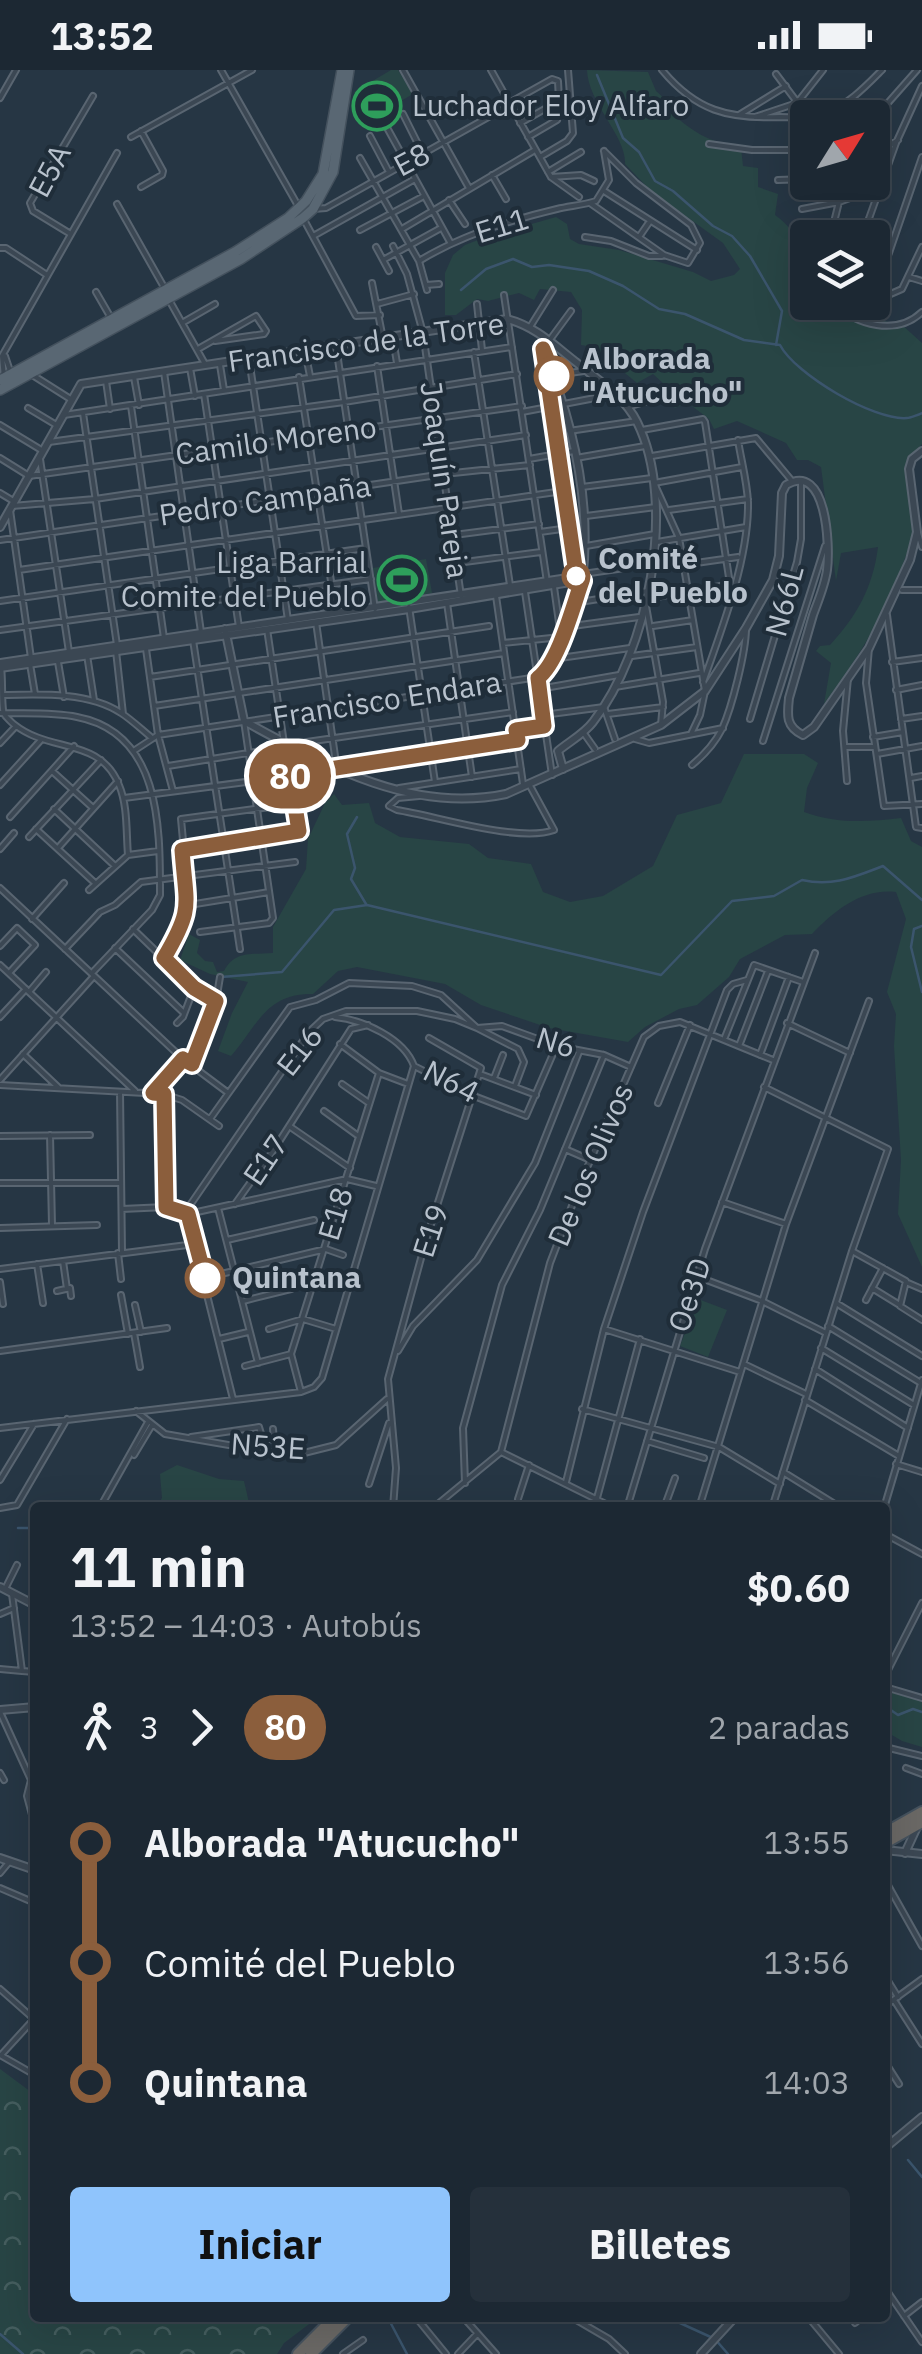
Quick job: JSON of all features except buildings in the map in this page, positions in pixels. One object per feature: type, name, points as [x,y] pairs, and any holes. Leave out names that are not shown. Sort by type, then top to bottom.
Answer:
[{"type":"highway","points":[[890,1830],[922,1812]]},
{"type":"highway","points":[[890,1843],[920,1823]]},
{"type":"highway","points":[[298,2354],[330,2322]]},
{"type":"highway","points":[[311,2354],[343,2322]]},
{"type":"main road","points":[[0,390],[312,209],[332,172],[346,70]]},
{"type":"main road","points":[[302,213],[322,174],[346,70]]},
{"type":"main road","points":[[5,377],[112,318],[167,294]]},
{"type":"street","points":[[0,98],[16,70]]},
{"type":"street","points":[[221,70],[356,316],[380,315]]},
{"type":"street","points":[[131,137],[252,70]]},
{"type":"street","points":[[402,70],[470,188]]},
{"type":"street","points":[[491,70],[550,174],[579,197]]},
{"type":"street","points":[[540,157],[568,141],[573,133],[568,70]]},
{"type":"street","points":[[662,70],[698,104],[750,119],[790,117]]},
{"type":"street","points":[[799,100],[823,70]]},
{"type":"street","points":[[849,100],[882,70]]},
{"type":"street","points":[[890,100],[917,70]]},
{"type":"street","points":[[776,74],[795,100]]},
{"type":"street","name":"E8","points":[[312,209],[326,208],[556,80],[560,98],[556,104],[520,123]]},
{"type":"street","points":[[738,116],[786,86]]},
{"type":"street","points":[[890,161],[922,86]]},
{"type":"street","name":"E5A","points":[[69,233],[33,210],[30,203],[94,96]]},
{"type":"street","points":[[750,119],[790,105]]},
{"type":"street","points":[[403,114],[423,154]]},
{"type":"street","points":[[528,136],[557,120]]},
{"type":"street","points":[[385,124],[450,242]]},
{"type":"street","points":[[141,131],[163,172],[141,187]]},
{"type":"street","points":[[370,136],[389,172]]},
{"type":"street","points":[[890,145],[898,140]]},
{"type":"street","points":[[708,144],[790,150]]},
{"type":"street","points":[[402,229],[535,150]]},
{"type":"street","points":[[604,151],[636,183],[696,231],[700,244],[688,264],[664,255],[590,203],[604,191],[609,178],[604,151]]},
{"type":"street","points":[[550,174],[581,152]]},
{"type":"street","points":[[5,377],[6,351],[117,153]]},
{"type":"street","points":[[890,250],[922,157]]},
{"type":"street","points":[[360,158],[419,261],[427,287],[439,284]]},
{"type":"street","points":[[550,174],[581,175],[594,180]]},
{"type":"street","points":[[492,175],[506,199]]},
{"type":"street","points":[[314,236],[416,180]]},
{"type":"street","points":[[778,180],[790,180]]},
{"type":"street","points":[[604,191],[697,250]]},
{"type":"street","points":[[360,230],[424,196]]},
{"type":"street","points":[[450,200],[465,224]]},
{"type":"street","points":[[802,209],[845,200]]},
{"type":"street","points":[[835,220],[840,202]]},
{"type":"street","name":"E11","points":[[419,261],[450,242],[556,209],[590,203]]},
{"type":"street","points":[[118,204],[206,366]]},
{"type":"street","points":[[639,238],[650,220]]},
{"type":"street","points":[[384,260],[442,228]]},
{"type":"street","points":[[586,237],[611,241],[648,256],[664,255]]},
{"type":"street","name":"Joaquín Pareja","points":[[393,246],[414,294],[423,333],[461,597]]},
{"type":"street","points":[[376,247],[389,271]]},
{"type":"street","points":[[890,292],[896,293],[909,276],[921,247]]},
{"type":"street","points":[[0,248],[47,274]]},
{"type":"street","points":[[909,276],[922,282]]},
{"type":"street","points":[[372,283],[397,363]]},
{"type":"street","points":[[530,327],[553,290]]},
{"type":"street","points":[[96,292],[112,318]]},
{"type":"street","points":[[378,304],[414,294]]},
{"type":"street","points":[[503,643],[561,637],[540,532],[504,295]]},
{"type":"street","points":[[182,323],[215,304]]},
{"type":"street","points":[[477,304],[482,350]]},
{"type":"street","points":[[571,311],[546,338],[543,349],[580,578]]},
{"type":"street","points":[[866,320],[894,326],[905,324],[922,312]]},
{"type":"street","points":[[198,350],[258,317],[266,331],[215,341]]},
{"type":"street","name":"Francisco de la Torre","points":[[72,400],[81,384],[507,319],[546,338],[616,394],[636,421],[648,457],[656,507],[654,566],[629,652],[606,711],[558,751],[563,769]]},
{"type":"street","points":[[336,346],[376,610]]},
{"type":"street","points":[[64,415],[512,346]]},
{"type":"street","name":"Francisco Endara","points":[[135,750],[155,736],[538,678],[546,672],[574,602],[586,546],[586,516],[576,455],[543,349]]},
{"type":"street","points":[[305,351],[310,376]]},
{"type":"street","points":[[474,352],[510,587]]},
{"type":"street","points":[[249,360],[288,620]]},
{"type":"street","points":[[220,364],[224,390]]},
{"type":"street","points":[[377,366],[399,514]]},
{"type":"street","points":[[190,368],[195,396]]},
{"type":"street","points":[[554,376],[586,371]]},
{"type":"street","points":[[164,372],[201,632]]},
{"type":"street","points":[[0,527],[72,400],[30,373]]},
{"type":"street","points":[[49,442],[517,374]]},
{"type":"street","points":[[134,376],[139,404]]},
{"type":"street","points":[[299,378],[336,613]]},
{"type":"street","points":[[106,381],[110,409]]},
{"type":"street","points":[[203,393],[240,627]]},
{"type":"street","name":"Camilo Moreno","points":[[30,476],[616,394]]},
{"type":"street","points":[[626,407],[659,398]]},
{"type":"street","points":[[131,406],[164,638]]},
{"type":"street","points":[[28,408],[58,426]]},
{"type":"street","points":[[83,413],[123,714]]},
{"type":"street","points":[[640,430],[703,419],[707,425],[732,584]]},
{"type":"street","points":[[569,431],[636,421]]},
{"type":"street","points":[[0,426],[42,455]]},
{"type":"street","points":[[12,506],[95,499],[526,435]]},
{"type":"street","points":[[691,734],[700,715],[704,686],[746,527],[748,499],[738,440]]},
{"type":"street","points":[[648,457],[738,440],[758,440],[796,480]]},
{"type":"street","name":"Pedro Campaña","points":[[0,540],[492,470],[558,454],[645,446]]},
{"type":"street","points":[[496,596],[521,770],[526,785],[554,830],[546,833],[507,831],[389,806],[398,798],[419,796],[478,800],[526,785],[552,775],[661,725],[704,686],[746,628],[772,580],[779,556],[782,493],[786,485],[796,480],[810,482],[816,490],[827,542],[827,571],[789,698],[787,719],[793,730],[803,735],[814,727],[869,648],[887,614],[917,532],[912,459],[922,451]]},
{"type":"street","points":[[42,455],[69,652]]},
{"type":"street","points":[[0,458],[30,476]]},
{"type":"street","points":[[582,487],[742,467]]},
{"type":"street","points":[[653,480],[679,538],[704,686]]},
{"type":"street","name":"N66L","points":[[750,720],[788,600],[799,550],[796,480]]},
{"type":"street","points":[[19,570],[564,491]]},
{"type":"street","points":[[0,493],[12,506],[36,694]]},
{"type":"street","points":[[669,510],[748,499]]},
{"type":"street","points":[[586,516],[656,507]]},
{"type":"street","points":[[452,535],[539,524]]},
{"type":"street","points":[[586,546],[679,538],[746,527]]},
{"type":"street","points":[[540,532],[569,528]]},
{"type":"street","points":[[917,532],[922,547]]},
{"type":"street","points":[[762,741],[827,542]]},
{"type":"street","points":[[0,602],[366,548]]},
{"type":"street","points":[[457,563],[544,552]]},
{"type":"street","points":[[2,713],[5,695],[0,666],[69,652],[193,640],[240,627],[447,603],[461,597],[526,591],[568,578],[740,556]]},
{"type":"street","points":[[0,630],[371,579]]},
{"type":"street","points":[[409,606],[510,587],[550,584]]},
{"type":"street","points":[[715,587],[732,584]]},
{"type":"street","points":[[902,590],[922,590]]},
{"type":"street","points":[[526,591],[552,775]]},
{"type":"street","points":[[574,602],[689,591]]},
{"type":"street","points":[[647,598],[663,706],[661,725]]},
{"type":"street","points":[[447,603],[472,777]]},
{"type":"street","points":[[409,606],[435,782]]},
{"type":"street","points":[[30,661],[58,660],[201,632],[267,629],[376,610]]},
{"type":"street","points":[[887,614],[919,828]]},
{"type":"street","points":[[564,627],[640,617]]},
{"type":"street","points":[[652,627],[693,620]]},
{"type":"street","points":[[316,622],[337,770]]},
{"type":"street","points":[[150,677],[489,626]]},
{"type":"street","points":[[692,765],[723,728],[746,644],[746,628]]},
{"type":"street","points":[[182,850],[299,831],[267,629]]},
{"type":"street","points":[[200,932],[271,921],[244,722],[225,632]]},
{"type":"street","points":[[193,640],[240,949]]},
{"type":"street","points":[[145,646],[155,736],[168,766],[173,791]]},
{"type":"street","points":[[553,659],[629,652],[656,654],[698,647]]},
{"type":"street","points":[[869,648],[866,684],[884,806],[922,804]]},
{"type":"street","points":[[154,706],[504,653]]},
{"type":"street","points":[[87,655],[94,702]]},
{"type":"street","points":[[892,662],[922,658]]},
{"type":"street","points":[[58,660],[64,697]]},
{"type":"street","points":[[615,687],[701,673]]},
{"type":"street","points":[[540,689],[619,675]]},
{"type":"street","points":[[846,781],[843,731],[848,678]]},
{"type":"street","points":[[896,690],[922,686]]},
{"type":"street","points":[[5,695],[36,694],[94,702],[123,714],[155,736]]},
{"type":"street","points":[[543,715],[663,706]]},
{"type":"street","points":[[606,711],[615,739]]},
{"type":"street","points":[[168,766],[285,744],[513,712]]},
{"type":"street","points":[[2,713],[40,741],[74,746],[102,759],[118,781],[124,798],[128,855]]},
{"type":"street","points":[[0,1083],[156,905],[160,880],[154,792],[135,750],[96,722],[61,715],[2,713]]},
{"type":"street","points":[[901,719],[922,716]]},
{"type":"street","points":[[244,722],[337,770],[419,796]]},
{"type":"street","points":[[0,743],[16,726]]},
{"type":"street","points":[[516,730],[544,726]]},
{"type":"street","points":[[632,738],[648,743],[723,728]]},
{"type":"street","points":[[583,732],[595,749]]},
{"type":"street","points":[[873,738],[903,732]]},
{"type":"street","points":[[124,798],[337,770],[518,740]]},
{"type":"street","points":[[0,785],[40,741]]},
{"type":"street","points":[[10,817],[74,746]]},
{"type":"street","points":[[846,747],[876,751],[922,746]]},
{"type":"street","points":[[29,837],[102,759]]},
{"type":"street","points":[[394,790],[521,770]]},
{"type":"street","points":[[52,771],[94,809]]},
{"type":"street","points":[[911,778],[922,776]]},
{"type":"street","points":[[58,848],[118,781]]},
{"type":"street","points":[[164,958],[189,905],[182,819],[321,800]]},
{"type":"street","points":[[54,810],[115,866]]},
{"type":"street","points":[[36,829],[96,884]]},
{"type":"street","points":[[0,848],[14,833]]},
{"type":"street","points":[[90,890],[128,855],[158,852]]},
{"type":"street","points":[[65,949],[100,912],[142,882],[295,862]]},
{"type":"street","points":[[32,919],[64,884]]},
{"type":"street","points":[[0,888],[183,1059],[228,1094]]},
{"type":"street","points":[[189,905],[269,892]]},
{"type":"street","points":[[0,946],[17,928],[35,945],[3,970],[135,1091]]},
{"type":"street","points":[[134,931],[194,988],[216,1001]]},
{"type":"street","points":[[115,948],[184,1014]]},
{"type":"street","name":"Oe3D","points":[[628,1502],[696,1276],[773,1060],[816,954]]},
{"type":"street","points":[[724,1039],[754,965],[803,982]]},
{"type":"street","points":[[739,1046],[769,969]]},
{"type":"street","points":[[0,1017],[46,972]]},
{"type":"street","points":[[760,1055],[789,976]]},
{"type":"street","points":[[192,1064],[216,1001],[220,977]]},
{"type":"street","points":[[566,1482],[604,1328],[642,1212],[730,987],[747,980]]},
{"type":"street","points":[[210,1120],[290,1007],[316,1000],[349,983],[412,986],[441,995],[477,1028],[512,1044],[522,1054],[524,1066],[515,1086]]},
{"type":"street","points":[[177,1023],[194,988]]},
{"type":"street","points":[[702,1502],[786,1224],[868,1001]]},
{"type":"street","name":"E16","points":[[187,1212],[310,1032],[331,1016],[346,1012],[416,1011],[477,1028]]},
{"type":"street","name":"N64","points":[[331,1016],[360,1020],[409,1054],[414,1066],[474,1096],[526,1116],[536,1095]]},
{"type":"street","name":"De los Olivos","points":[[501,1452],[550,1263],[590,1160],[633,1067],[636,1051],[648,1033],[659,1026],[680,1022],[690,1025]]},
{"type":"street","points":[[787,1023],[850,1053]]},
{"type":"street","name":"E17","points":[[235,1204],[351,1029],[368,1025]]},
{"type":"street","points":[[658,1103],[690,1025],[773,1060]]},
{"type":"street","name":"N6","points":[[477,1028],[502,1026],[633,1067]]},
{"type":"street","name":"E19","points":[[393,1502],[396,1468],[388,1379],[426,1240],[480,1074],[479,1066],[429,1038]]},
{"type":"street","points":[[340,1044],[379,1072],[408,1084]]},
{"type":"street","points":[[480,1074],[536,1095],[557,1046]]},
{"type":"street","points":[[393,1360],[413,1326],[478,1260],[535,1163],[580,1052]]},
{"type":"street","points":[[23,1054],[59,1088]]},
{"type":"street","points":[[494,1078],[503,1055]]},
{"type":"street","points":[[465,1483],[463,1428],[502,1284],[540,1210],[604,1055]]},
{"type":"street","points":[[153,1093],[183,1059]]},
{"type":"street","points":[[0,1428],[301,1392],[314,1387],[322,1378],[414,1066]]},
{"type":"street","name":"E18","points":[[292,1354],[379,1072]]},
{"type":"street","points":[[0,1083],[164,1094],[182,1100],[219,1126]]},
{"type":"street","points":[[342,1084],[368,1104]]},
{"type":"street","points":[[764,1087],[888,1149],[814,1368],[774,1502]]},
{"type":"street","points":[[120,1092],[121,1279]]},
{"type":"street","points":[[164,1094],[166,1207]]},
{"type":"street","points":[[324,1112],[359,1136]]},
{"type":"street","points":[[289,1126],[350,1168]]},
{"type":"street","points":[[50,1135],[52,1226]]},
{"type":"street","points":[[0,1136],[90,1135]]},
{"type":"street","points":[[565,1149],[590,1160]]},
{"type":"street","points":[[122,1209],[166,1207],[187,1212],[218,1208],[347,1179],[376,1186]]},
{"type":"street","points":[[0,1183],[121,1183]]},
{"type":"street","points":[[722,1202],[786,1224]]},
{"type":"street","points":[[218,1208],[258,1362]]},
{"type":"street","points":[[187,1212],[233,1399]]},
{"type":"street","points":[[227,1240],[314,1220]]},
{"type":"street","points":[[0,1228],[97,1225]]},
{"type":"street","points":[[0,1269],[195,1244]]},
{"type":"street","points":[[204,1278],[326,1249],[343,1256]]},
{"type":"street","points":[[852,1251],[922,1289]]},
{"type":"street","points":[[62,1260],[66,1289]]},
{"type":"street","points":[[37,1264],[42,1303]]},
{"type":"street","points":[[866,1300],[883,1268]]},
{"type":"street","points":[[696,1276],[827,1329],[922,1382],[886,1502]]},
{"type":"street","points":[[0,1282],[2,1304]]},
{"type":"street","points":[[900,1305],[908,1283]]},
{"type":"street","points":[[57,1291],[70,1288],[71,1296]]},
{"type":"street","points":[[872,1288],[922,1320]]},
{"type":"street","points":[[243,1301],[290,1290]]},
{"type":"street","points":[[121,1295],[140,1368]]},
{"type":"street","points":[[836,1303],[922,1356]]},
{"type":"street","points":[[135,1305],[141,1332]]},
{"type":"street","points":[[269,1329],[303,1319],[336,1329]]},
{"type":"street","points":[[0,1351],[166,1328]]},
{"type":"street","points":[[604,1328],[740,1372]]},
{"type":"street","points":[[219,1339],[250,1332]]},
{"type":"street","points":[[597,1498],[640,1339]]},
{"type":"street","points":[[821,1348],[914,1405]]},
{"type":"street","points":[[245,1366],[292,1354],[301,1392]]},
{"type":"street","points":[[744,1364],[806,1397],[899,1456]]},
{"type":"street","points":[[814,1368],[908,1428]]},
{"type":"street","name":"N53E","points":[[136,1411],[165,1434],[292,1456],[336,1445],[389,1397]]},
{"type":"street","points":[[582,1409],[719,1447],[780,1484]]},
{"type":"street","points":[[912,1414],[922,1418]]},
{"type":"street","points":[[0,1508],[18,1503],[67,1419]]},
{"type":"street","points":[[369,1484],[391,1419]]},
{"type":"street","points":[[0,1480],[34,1424]]},
{"type":"street","points":[[103,1502],[150,1424]]},
{"type":"street","points":[[186,1438],[259,1426],[262,1437],[274,1440],[273,1429]]},
{"type":"street","points":[[647,1441],[704,1458]]},
{"type":"street","points":[[440,1502],[501,1452],[604,1502]]},
{"type":"street","points":[[896,1464],[922,1472]]},
{"type":"street","points":[[518,1499],[529,1465]]},
{"type":"street","points":[[784,1472],[832,1502]]},
{"type":"street","points":[[666,1502],[675,1478]]},
{"type":"street","points":[[890,1537],[922,1554]]},
{"type":"street","points":[[5,1590],[17,1565]]},
{"type":"street","points":[[5,1590],[30,1603]]},
{"type":"street","points":[[5,1590],[14,1608],[22,1668]]},
{"type":"street","points":[[890,1666],[922,1603]]},
{"type":"street","points":[[0,1614],[14,1608]]},
{"type":"street","points":[[0,1668],[30,1670]]},
{"type":"street","points":[[890,1688],[922,1698]]},
{"type":"street","points":[[30,1708],[0,1711],[30,1778]]},
{"type":"street","points":[[890,1748],[922,1756]]},
{"type":"street","points":[[906,1768],[922,1774]]},
{"type":"street","points":[[0,1773],[4,1780]]},
{"type":"street","points":[[905,1853],[920,1823]]},
{"type":"street","points":[[890,1848],[922,1854]]},
{"type":"street","points":[[0,1858],[30,1868]]},
{"type":"street","points":[[0,1873],[10,1861]]},
{"type":"street","points":[[0,1888],[30,1902]]},
{"type":"street","points":[[890,1889],[921,1942]]},
{"type":"street","points":[[890,2002],[922,1979]]},
{"type":"street","points":[[890,1986],[922,2044]]},
{"type":"street","points":[[0,1989],[30,2016]]},
{"type":"street","points":[[30,2025],[0,2054],[30,2072]]},
{"type":"street","points":[[890,2070],[899,2084]]},
{"type":"street","points":[[890,2144],[922,2117]]},
{"type":"street","points":[[890,2300],[922,2342]]},
{"type":"street","points":[[904,2316],[922,2302]]},
{"type":"street","points":[[420,2322],[446,2354]]},
{"type":"street","points":[[468,2322],[496,2354]]},
{"type":"street","points":[[579,2322],[609,2339],[624,2354]]},
{"type":"street","points":[[701,2354],[730,2322]]},
{"type":"street","points":[[812,2322],[839,2354]]},
{"type":"street","points":[[458,2354],[478,2334]]},
{"type":"street","points":[[342,2354],[363,2340]]},
{"type":"green space","name":"Luchador Eloy Alfaro","points":[[391,70],[398,70],[413,94],[370,119],[354,92]]},
{"type":"green space","points":[[587,70],[648,72],[656,91],[674,107],[674,115],[682,122],[705,137],[741,148],[743,166],[758,168],[758,187],[778,194],[775,215],[790,229],[790,320],[877,320],[901,324],[922,343],[922,444],[908,465],[906,476],[913,539],[879,619],[824,704],[831,663],[816,651],[820,646],[830,645],[856,612],[868,588],[878,547],[841,553],[836,581],[821,467],[808,460],[797,460],[786,443],[737,421],[714,429],[709,419],[688,403],[675,408],[662,395],[666,386],[653,374],[637,383],[593,347],[581,345],[582,310],[571,292],[540,289],[534,300],[519,293],[488,301],[477,299],[456,315],[445,315],[445,273],[453,255],[483,238],[556,217],[567,224],[570,239],[579,244],[619,250],[711,281],[734,275],[740,269],[723,243],[651,191],[625,164],[620,143],[589,82]]},
{"type":"green space","name":"Liga Barrial Comite del Pueblo","points":[[426,559],[432,593],[378,602],[373,568]]},
{"type":"green space","points":[[744,754],[804,754],[818,763],[807,788],[804,812],[852,821],[901,818],[911,841],[922,847],[922,1267],[898,1214],[901,1160],[894,1046],[896,1014],[887,992],[906,919],[896,892],[860,897],[812,934],[785,935],[740,959],[729,977],[697,1005],[679,1009],[645,1027],[628,1042],[549,1028],[481,1005],[445,984],[357,967],[338,971],[313,994],[297,995],[274,1005],[231,1056],[218,1051],[248,982],[210,974],[180,960],[189,934],[200,940],[197,953],[205,961],[213,962],[217,972],[224,971],[239,957],[273,953],[273,927],[306,869],[308,839],[325,803],[334,794],[342,805],[369,803],[375,823],[400,837],[469,844],[488,858],[531,864],[543,892],[570,902],[603,896],[653,866],[677,815],[721,803]]},
{"type":"green space","points":[[698,1299],[727,1310],[708,1357],[680,1346]]},
{"type":"green space","points":[[177,1465],[219,1479],[244,1481],[249,1502],[160,1502],[160,1474]]},
{"type":"green space","points":[[890,1692],[922,1701],[922,1747],[890,1734]]},
{"type":"green space","points":[[0,2069],[30,2091],[30,2322],[312,2322],[284,2343],[277,2354],[0,2354]]},
{"type":"waterway","points":[[597,75],[623,138],[639,152],[655,181],[732,236],[750,256],[782,311],[776,345]]},
{"type":"waterway","points":[[461,290],[486,269],[513,259],[532,267],[549,265],[589,271],[623,286],[659,309],[685,314],[744,340],[780,345],[788,357],[818,382],[856,404],[893,417],[908,418],[922,413]]},
{"type":"waterway","points":[[357,817],[347,834],[355,868],[351,879],[366,904]]},
{"type":"waterway","points":[[221,977],[282,972],[334,910],[367,905],[661,975],[732,901],[774,896],[802,880],[834,882],[883,866],[922,900]]},
{"type":"waterway","points":[[922,926],[914,929],[911,947],[922,992]]},
{"type":"waterway","points":[[18,1528],[30,1528]]},
{"type":"waterway","points":[[890,1709],[898,1715],[913,1709],[922,1712]]},
{"type":"waterway","points":[[908,2160],[922,2177]]},
{"type":"waterway","points":[[390,2322],[407,2354]]},
{"type":"waterway","points":[[678,2322],[715,2339],[728,2354]]},
{"type":"waterway","points":[[0,2334],[23,2354]]},
{"type":"bus line","name":"80","points":[[205,1278],[188,1214],[166,1207],[164,1094],[153,1093],[183,1059],[192,1064],[216,1001],[194,988],[164,958],[189,905],[182,850],[299,831],[290,775],[518,740],[516,730],[544,726],[538,678],[553,659],[582,581],[577,580],[543,349],[554,376]]},
{"type":"place","name":"Luchador Eloy Alfaro","points":[[377,106]]},
{"type":"place","name":"Alborada \"Atucucho\"","points":[[554,376]]},
{"type":"place","name":"Comité del Pueblo","points":[[576,576]]},
{"type":"place","name":"Liga Barrial Comite del Pueblo","points":[[402,580]]},
{"type":"place","name":"Quintana","points":[[205,1278]]}]
